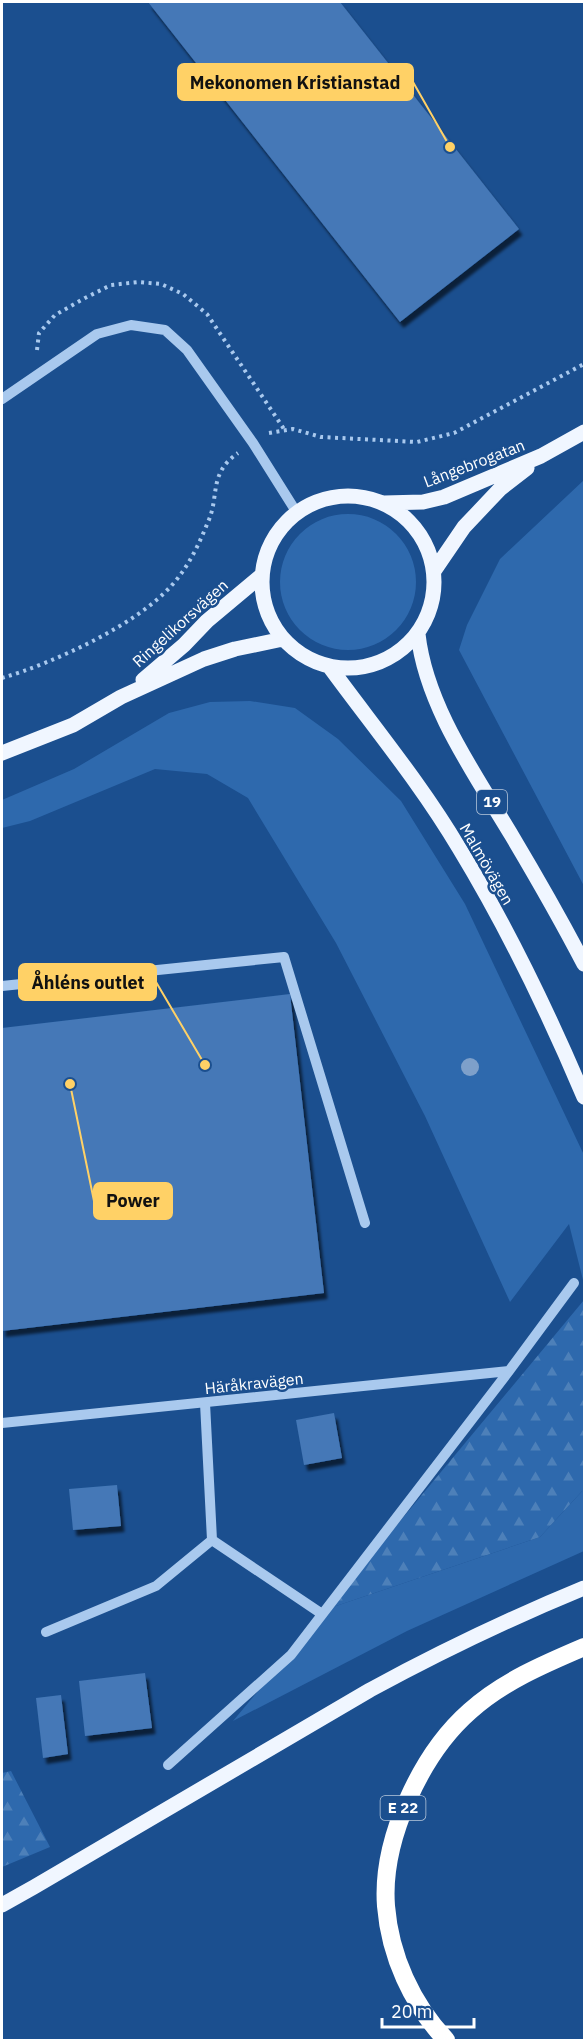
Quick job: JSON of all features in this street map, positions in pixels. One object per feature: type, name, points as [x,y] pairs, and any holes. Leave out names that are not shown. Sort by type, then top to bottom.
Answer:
[{"type":"highway","name":"E 22","points":[[446,2040],[429,2022],[408,1986],[395,1955],[390,1928],[386,1905],[387,1878],[404,1807],[432,1754],[471,1710],[508,1683],[547,1662],[585,1647]]},
{"type":"main road","name":"Långebrogatan","points":[[384,503],[423,502],[444,497],[541,456],[585,432]]},
{"type":"main road","name":"Långebrogatan","points":[[434,571],[464,527],[500,489],[541,456]]},
{"type":"main road","points":[[344,495],[364,497],[384,503],[402,514],[418,530],[429,549],[434,571],[434,593],[429,614],[418,633],[400,651],[378,663],[353,668],[328,666],[312,660],[296,651],[283,639],[270,620],[263,598],[262,575],[266,555],[275,536],[288,520],[323,499],[344,495]]},
{"type":"main road","name":"Ringelikorsvägen","points":[[121,697],[161,666],[207,621],[262,575]]},
{"type":"main road","name":"19","points":[[418,633],[420,656],[427,679],[449,728],[585,963]]},
{"type":"main road","name":"Ringelikorsvägen","points":[[2,753],[73,725],[121,697],[204,659],[235,649],[283,639]]},
{"type":"main road","name":"Malmövägen","points":[[328,666],[385,739],[459,847],[522,964],[585,1097]]},
{"type":"main road","points":[[2,1905],[411,1667],[479,1633],[585,1588]]},
{"type":"street","points":[[2,399],[97,334],[131,325],[165,330],[187,350],[253,443],[297,513]]},
{"type":"street","points":[[2,986],[285,957],[365,1223]]},
{"type":"street","points":[[168,1765],[291,1655],[509,1371],[574,1282]]},
{"type":"street","name":"Häråkravägen","points":[[2,1424],[509,1371]]},
{"type":"street","points":[[205,1403],[212,1540]]},
{"type":"street","points":[[212,1540],[322,1614]]},
{"type":"street","points":[[46,1632],[156,1586],[212,1540]]},
{"type":"green space","points":[[584,480],[584,886],[459,650],[467,625],[500,559]]},
{"type":"green space","points":[[348,514],[374,519],[396,534],[411,556],[416,582],[411,608],[396,630],[374,645],[348,650],[322,645],[300,630],[285,608],[280,582],[285,556],[300,534],[322,519]]},
{"type":"green space","points":[[250,701],[295,708],[338,739],[401,801],[465,904],[584,1155],[584,1284],[569,1224],[510,1302],[425,1116],[336,943],[248,798],[207,774],[155,769],[30,821],[2,828],[2,800],[74,769],[169,713],[210,702]]},
{"type":"green space","points":[[584,1300],[584,1489],[540,1537],[327,1609]]},
{"type":"green space","points":[[584,1489],[584,1551],[407,1631],[233,1721],[327,1609],[540,1537]]},
{"type":"green space","points":[[11,1771],[50,1847],[2,1867],[2,1773]]},
{"type":"building","points":[[148,2],[340,2],[519,229],[400,322]]},
{"type":"building","points":[[290,994],[324,1293],[2,1331],[2,1028]]},
{"type":"building","points":[[334,1413],[342,1458],[304,1465],[296,1420]]},
{"type":"building","points":[[117,1485],[121,1526],[73,1530],[69,1489]]},
{"type":"building","points":[[145,1673],[152,1728],[85,1736],[79,1681]]},
{"type":"building","points":[[61,1695],[68,1754],[43,1758],[36,1698]]},
{"type":"place","name":"Mekonomen Kristianstad","points":[[450,147]]},
{"type":"place","name":"Åhléns outlet","points":[[205,1065]]},
{"type":"place","name":"Power","points":[[70,1084]]}]
